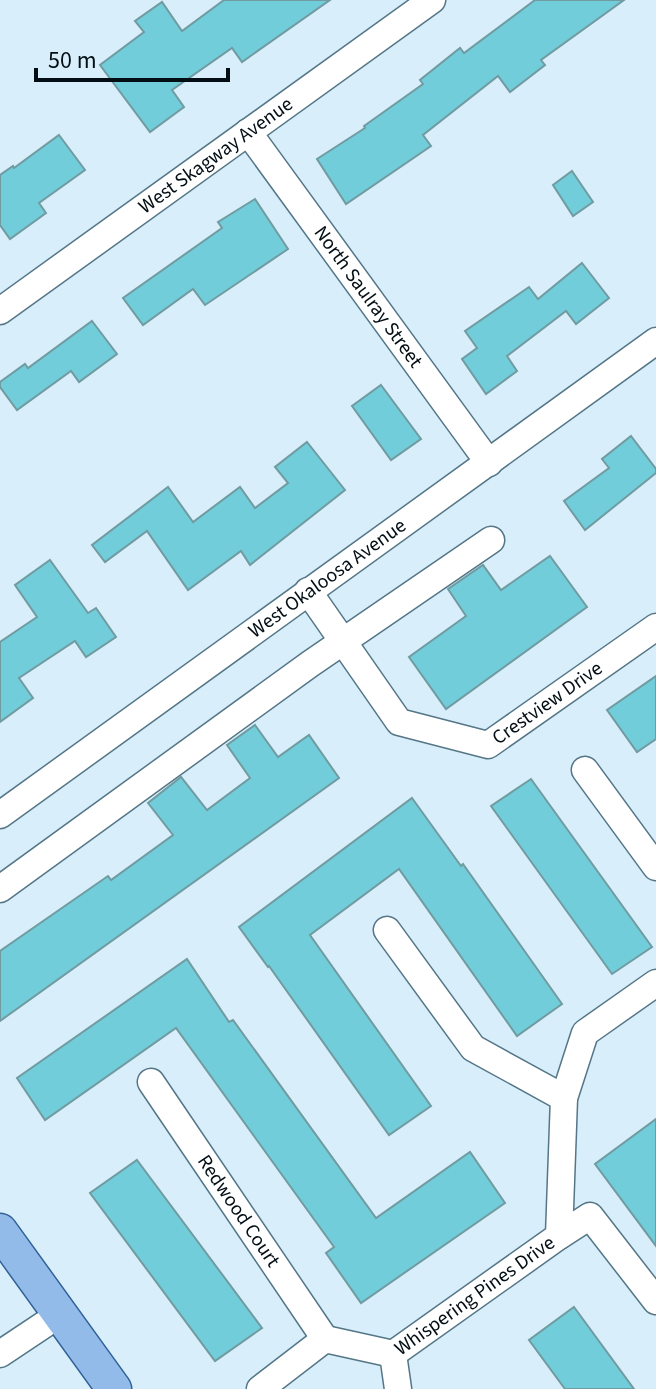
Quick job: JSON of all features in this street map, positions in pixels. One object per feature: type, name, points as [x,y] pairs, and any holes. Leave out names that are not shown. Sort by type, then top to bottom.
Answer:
[{"type":"main road","points":[[0,1231],[114,1389]]},
{"type":"street","name":"West Skagway Avenue","points":[[0,311],[432,0]]},
{"type":"street","name":"North Saulray Street","points":[[248,132],[489,463]]},
{"type":"street","name":"West Okaloosa Avenue","points":[[0,815],[656,341]]},
{"type":"street","points":[[0,889],[343,641],[491,540]]},
{"type":"street","name":"Crestview Drive","points":[[308,591],[399,722],[488,745],[656,627]]},
{"type":"street","points":[[585,770],[656,867]]},
{"type":"street","points":[[387,930],[473,1048],[564,1098]]},
{"type":"street","name":"Whispering Pines Drive","points":[[325,1339],[393,1354],[559,1236],[564,1098],[585,1033],[656,983]]},
{"type":"street","name":"Redwood Court","points":[[151,1082],[325,1339]]},
{"type":"street","points":[[559,1236],[590,1216],[656,1301]]},
{"type":"street","points":[[0,1354],[60,1314]]},
{"type":"street","points":[[260,1389],[325,1339]]},
{"type":"street","points":[[393,1354],[398,1389]]},
{"type":"building","points":[[224,0],[330,0],[242,62],[232,48],[172,90],[184,107],[150,132],[100,65],[144,32],[135,21],[162,2],[182,31]]},
{"type":"building","points":[[535,0],[624,0],[541,60],[545,65],[510,92],[498,76],[423,135],[431,146],[346,204],[317,159],[365,128],[423,84],[420,80],[460,48],[464,53]]},
{"type":"building","points":[[59,135],[85,170],[39,203],[46,213],[10,239],[0,225],[0,175]]},
{"type":"building","points":[[572,171],[593,202],[573,216],[553,185]]},
{"type":"building","points":[[255,199],[288,249],[205,305],[193,289],[143,325],[123,298],[222,228],[218,222]]},
{"type":"building","points":[[582,263],[609,298],[576,324],[566,311],[507,356],[517,371],[486,394],[462,359],[477,348],[465,331],[529,287],[538,299]]},
{"type":"building","points":[[92,321],[117,354],[79,382],[71,371],[17,410],[0,387],[0,382],[25,364],[28,368]]},
{"type":"building","points":[[381,385],[421,439],[391,460],[352,406]]},
{"type":"building","points":[[631,436],[656,473],[585,530],[564,501],[609,468],[602,459]]},
{"type":"building","points":[[307,442],[345,490],[250,565],[241,551],[188,590],[147,531],[105,562],[92,545],[168,487],[193,522],[240,487],[255,508],[288,483],[275,467]]},
{"type":"building","points":[[550,556],[587,607],[446,709],[409,657],[466,616],[448,589],[483,565],[501,590]]},
{"type":"building","points":[[50,560],[88,613],[96,608],[116,637],[86,657],[75,641],[19,678],[33,698],[0,722],[0,642],[37,617],[15,585]]},
{"type":"building","points":[[656,676],[656,739],[637,752],[607,710]]},
{"type":"building","points":[[255,725],[278,757],[309,735],[339,778],[0,1021],[0,951],[108,876],[111,880],[173,835],[148,803],[181,777],[207,810],[250,778],[227,745]]},
{"type":"building","points":[[531,779],[652,947],[612,974],[491,806]]},
{"type":"building","points":[[412,798],[562,1004],[517,1036],[399,869],[310,935],[431,1106],[389,1135],[239,927]]},
{"type":"building","points":[[187,959],[229,1022],[233,1020],[376,1218],[470,1152],[505,1203],[361,1303],[326,1253],[334,1247],[176,1028],[45,1120],[17,1078]]},
{"type":"building","points":[[656,1119],[656,1246],[595,1164]]},
{"type":"building","points":[[137,1160],[262,1328],[215,1361],[90,1193]]},
{"type":"building","points":[[574,1307],[634,1389],[565,1389],[529,1340]]}]
